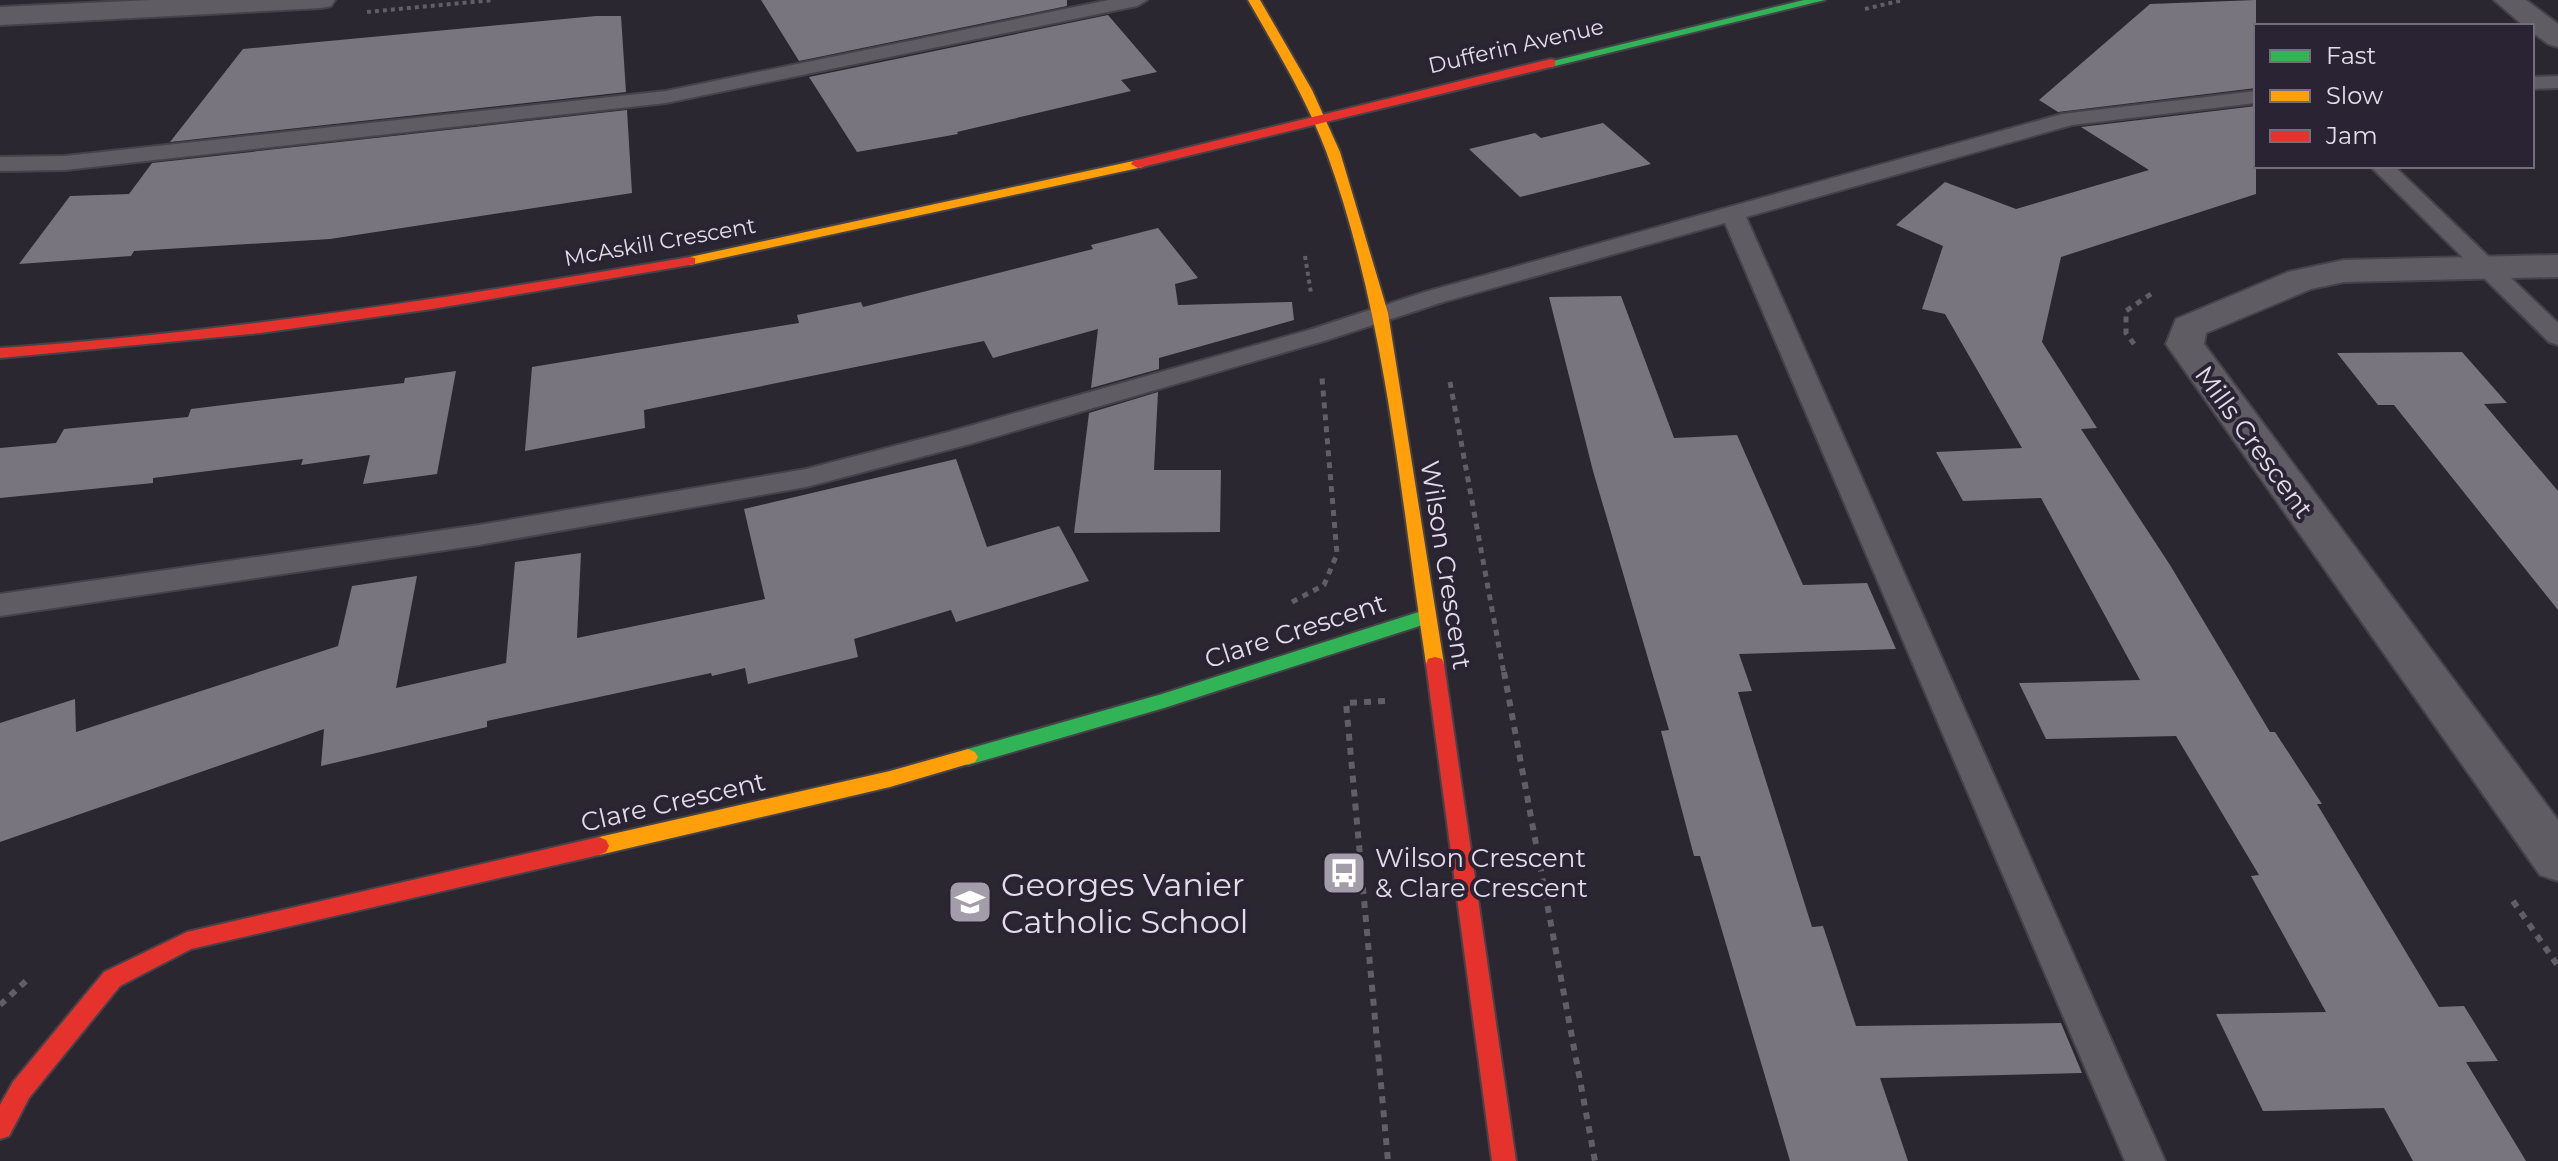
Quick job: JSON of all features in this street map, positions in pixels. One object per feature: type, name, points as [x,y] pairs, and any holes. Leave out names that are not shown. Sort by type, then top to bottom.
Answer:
[{"type":"street","points":[[0,16],[321,0]]},
{"type":"street","name":"Wilson Crescent","points":[[1254,0],[1306,90],[1333,152],[1381,313],[1425,617],[1442,699],[1504,1161]]},
{"type":"street","name":"Dufferin Avenue","points":[[1318,120],[1819,0]]},
{"type":"street","points":[[2508,0],[2558,38]]},
{"type":"street","name":"McAskill Crescent","points":[[0,353],[89,348],[392,313],[739,253],[1251,139],[1318,120]]},
{"type":"street","name":"Mills Crescent","points":[[2558,266],[2344,271],[2301,280],[2189,327],[2185,344],[2558,860]]},
{"type":"street","name":"Clare Crescent","points":[[0,1128],[21,1090],[112,979],[187,941],[890,779],[1164,701],[1425,617]]},
{"type":"lane","points":[[0,164],[65,163],[666,97],[1137,0]]},
{"type":"lane","points":[[2534,83],[2558,82]]},
{"type":"lane","points":[[0,605],[479,535],[806,478],[1005,425],[1318,335],[1434,297],[2070,119],[2254,97]]},
{"type":"lane","points":[[2383,168],[2558,337]]},
{"type":"lane","points":[[1733,214],[2145,1161]]},
{"type":"path","points":[[1863,10],[1903,0]]},
{"type":"path","points":[[1434,297],[1595,1161]]},
{"type":"path","points":[[1388,1161],[1346,703],[1509,697]]},
{"type":"building","points":[[761,0],[1067,0],[1067,6],[799,61]]},
{"type":"building","points":[[2256,0],[2254,88],[2058,112],[2039,100],[2150,4]]},
{"type":"building","points":[[1108,15],[1157,72],[1121,80],[1131,91],[958,134],[857,152],[809,77]]},
{"type":"building","points":[[621,16],[626,92],[170,142],[243,49]]},
{"type":"building","points":[[2254,106],[2256,194],[2061,257],[2042,342],[2097,428],[2081,429],[2170,565],[2270,732],[2275,732],[2322,804],[2317,804],[2439,1007],[2464,1006],[2498,1061],[2466,1062],[2526,1161],[2413,1161],[2384,1108],[2263,1111],[2216,1014],[2326,1012],[2251,876],[2259,875],[2176,736],[2046,739],[2019,683],[2140,680],[2041,498],[1963,501],[1936,452],[2022,448],[1945,314],[1922,309],[1943,246],[1896,225],[1945,182],[2016,209],[2149,170],[2081,127]]},
{"type":"building","points":[[627,110],[632,193],[330,239],[134,251],[131,256],[19,264],[70,196],[129,194],[152,163]]},
{"type":"building","points":[[1603,123],[1651,164],[1520,197],[1469,149],[1535,133],[1541,138]]},
{"type":"building","points":[[1158,228],[1198,278],[1175,284],[1178,305],[1292,302],[1294,320],[1159,358],[1159,369],[1091,388],[1098,329],[993,358],[984,341],[644,410],[645,428],[525,451],[532,367],[799,323],[797,315],[861,302],[863,307],[1093,249],[1091,245]]},
{"type":"building","points":[[1621,296],[1674,438],[1737,435],[1803,585],[1867,583],[1896,649],[1739,654],[1752,691],[1738,692],[1812,927],[1823,926],[1856,1026],[2061,1023],[2082,1073],[1880,1078],[1908,1161],[1790,1161],[1700,856],[1694,856],[1661,731],[1669,730],[1593,471],[1549,297]]},
{"type":"building","points":[[2462,352],[2507,403],[2484,404],[2558,491],[2558,610],[2394,405],[2378,405],[2337,353]]},
{"type":"building","points":[[456,371],[437,474],[363,484],[370,455],[301,465],[303,459],[153,478],[153,483],[0,498],[0,448],[56,443],[64,429],[188,417],[191,409],[404,383],[405,378]]},
{"type":"building","points":[[1158,392],[1154,470],[1221,470],[1220,532],[1074,533],[1089,413]]},
{"type":"building","points":[[956,459],[987,547],[1059,526],[1089,581],[956,622],[951,610],[854,639],[858,657],[748,684],[745,668],[712,676],[711,673],[487,721],[487,727],[321,766],[324,729],[0,842],[0,723],[75,699],[76,732],[338,646],[352,586],[417,576],[396,688],[506,663],[515,562],[581,553],[577,638],[765,599],[744,509]]},
{"type":"traffic: fast","points":[[1551,63],[1819,0]]},
{"type":"traffic: fast","points":[[968,757],[1164,701],[1425,617]]},
{"type":"traffic: slow","points":[[1254,0],[1306,90],[1333,152],[1381,313],[1435,664]]},
{"type":"traffic: slow","points":[[690,261],[1138,164]]},
{"type":"traffic: slow","points":[[599,846],[890,779],[968,757]]},
{"type":"traffic: jam","points":[[1138,164],[1551,63]]},
{"type":"traffic: jam","points":[[0,353],[260,329],[690,261]]},
{"type":"traffic: jam","points":[[1435,664],[1504,1161]]},
{"type":"traffic: jam","points":[[0,1128],[21,1090],[112,979],[187,941],[599,846]]},
{"type":"place","name":"Wilson Crescent & Clare Crescent","points":[[1344,873]]},
{"type":"place","name":"Georges Vanier Catholic School","points":[[970,902]]}]
